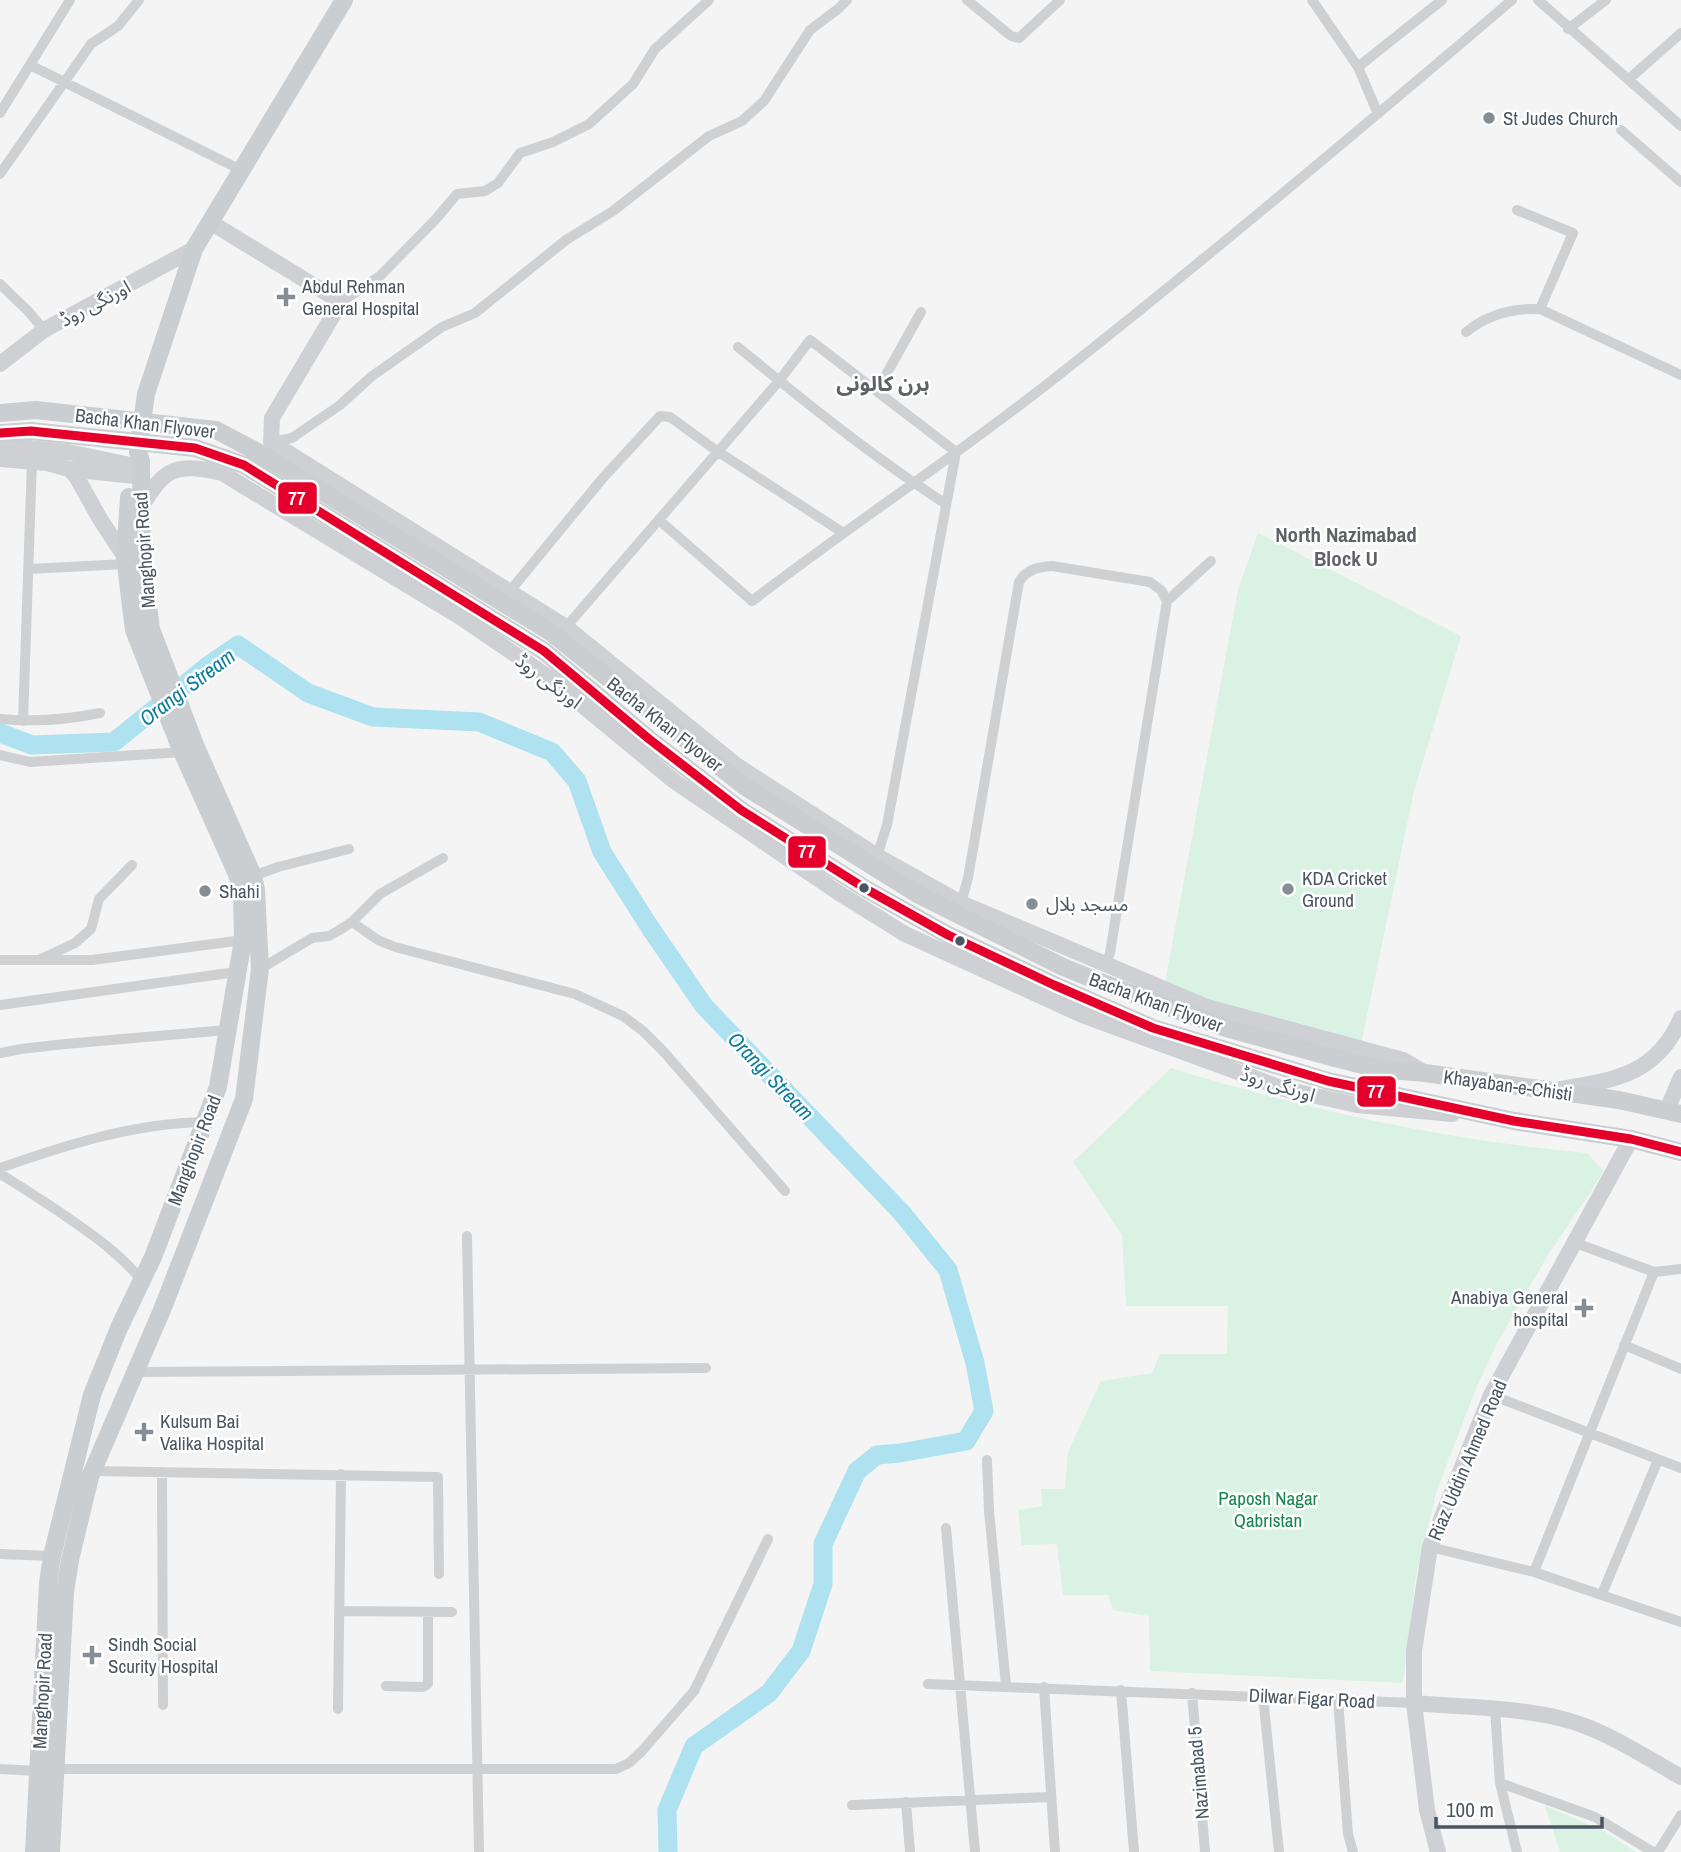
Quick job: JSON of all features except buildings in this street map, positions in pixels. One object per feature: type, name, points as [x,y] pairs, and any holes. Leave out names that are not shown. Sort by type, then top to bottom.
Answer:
[{"type":"main road","name":"Manghopir Road","points":[[51,1852],[46,1770],[52,1556],[92,1395],[104,1361],[142,1280],[218,1087],[243,940],[242,896],[237,874],[142,629],[126,561],[146,394],[194,249],[344,0]]},
{"type":"main road","name":"Bacha Khan Flyover","points":[[0,413],[37,410],[216,430],[254,450],[549,631],[744,786],[919,895],[1061,966],[1100,982],[1226,1028],[1335,1058]]},
{"type":"main road","name":"Bacha Khan Flyover","points":[[0,433],[31,430],[195,448],[244,466],[544,651],[649,739],[741,810],[866,889],[948,935],[1153,1028],[1328,1081]]},
{"type":"main road","name":"Manghopir Road","points":[[136,468],[145,593],[142,629]]},
{"type":"main road","name":"Manghopir Road","points":[[34,1852],[46,1770],[65,1592],[70,1560],[93,1471],[166,1299],[244,1099],[260,969],[256,890],[253,876],[186,748]]},
{"type":"main road","name":"Khayaban-e-Chisti","points":[[1335,1058],[1378,1069],[1619,1100],[1674,1112]]},
{"type":"main road","name":"Khayaban-e-Chisti","points":[[1328,1081],[1514,1121],[1630,1139],[1681,1152]]},
{"type":"main road","points":[[142,1280],[146,1295],[155,1300],[166,1299]]},
{"type":"main road","points":[[129,1307],[149,1308],[158,1317]]},
{"type":"street","points":[[0,113],[70,0]]},
{"type":"street","points":[[62,12],[79,0]]},
{"type":"street","points":[[0,174],[91,44],[118,26],[139,0]]},
{"type":"street","points":[[271,442],[272,418],[341,302],[380,276],[457,194],[485,191],[498,183],[520,153],[553,142],[589,124],[633,84],[655,49],[709,0]]},
{"type":"street","points":[[271,442],[292,439],[340,405],[372,376],[442,327],[475,313],[566,240],[613,211],[709,136],[743,121],[764,101],[810,30],[847,0]]},
{"type":"street","points":[[967,0],[1012,36],[1019,38],[1059,0]]},
{"type":"street","points":[[1312,0],[1358,67],[1378,114]]},
{"type":"street","points":[[1358,67],[1442,0]]},
{"type":"street","points":[[659,520],[751,601],[1065,370],[1378,114],[1512,0]]},
{"type":"street","points":[[1538,0],[1681,126]]},
{"type":"street","points":[[1568,29],[1606,0]]},
{"type":"street","points":[[1629,79],[1681,33]]},
{"type":"street","points":[[30,65],[241,170]]},
{"type":"street","points":[[1621,130],[1681,182]]},
{"type":"street","points":[[1517,210],[1573,233],[1541,309]]},
{"type":"street","points":[[210,222],[341,302]]},
{"type":"street","name":"اورنگی روڈ","points":[[0,364],[44,330],[194,249]]},
{"type":"street","points":[[0,284],[44,330]]},
{"type":"street","points":[[1466,332],[1491,316],[1524,308],[1541,309],[1681,375]]},
{"type":"street","points":[[877,391],[921,312]]},
{"type":"street","points":[[566,627],[779,380],[810,340],[957,452]]},
{"type":"street","points":[[738,347],[914,483],[946,504]]},
{"type":"street","points":[[510,591],[602,479],[656,418],[665,415],[842,532]]},
{"type":"street","points":[[271,442],[566,627],[736,765],[877,856],[961,903],[1207,1007],[1403,1060],[1425,1073]]},
{"type":"street","points":[[0,445],[68,452],[136,468]]},
{"type":"street","points":[[877,856],[887,825],[957,452]]},
{"type":"street","points":[[0,459],[32,461],[62,466],[69,470],[76,476],[126,561],[29,569]]},
{"type":"street","points":[[23,721],[32,461]]},
{"type":"street","name":"اورنگی روڈ","points":[[140,510],[151,490],[166,475],[180,467],[202,468],[222,473],[482,632],[547,676],[674,781],[839,893],[905,934],[1082,1015],[1284,1089],[1357,1105],[1514,1121]]},
{"type":"street","points":[[69,470],[136,468]]},
{"type":"street","points":[[1167,601],[1211,561]]},
{"type":"street","points":[[961,903],[968,878],[1019,582],[1036,567],[1052,566],[1150,582],[1161,590],[1167,601],[1110,953],[1106,964]]},
{"type":"street","points":[[0,719],[68,719],[100,713]]},
{"type":"street","points":[[0,755],[30,762],[186,748]]},
{"type":"street","points":[[253,876],[349,849]]},
{"type":"street","points":[[260,969],[312,938],[329,936],[352,922],[380,894],[443,858]]},
{"type":"street","points":[[38,960],[83,937],[91,929],[99,899],[132,866]]},
{"type":"street","points":[[352,922],[378,940],[395,947],[575,994],[623,1016],[664,1052],[785,1191]]},
{"type":"street","points":[[0,960],[92,960],[243,940]]},
{"type":"street","points":[[0,1005],[236,972]]},
{"type":"street","points":[[1548,1091],[1607,1081],[1638,1070],[1666,1046],[1681,1018]]},
{"type":"street","points":[[0,1054],[21,1049],[227,1030]]},
{"type":"street","points":[[1674,1112],[1681,1077]]},
{"type":"street","points":[[0,1168],[95,1137],[180,1122],[205,1122]]},
{"type":"street","name":"Riaz Uddin Ahmed Road","points":[[1438,1852],[1427,1810],[1413,1703],[1414,1651],[1430,1547],[1492,1395],[1630,1139]]},
{"type":"street","points":[[0,1174],[97,1238],[130,1265],[142,1280]]},
{"type":"street","points":[[467,1236],[479,1852]]},
{"type":"street","points":[[1573,1242],[1654,1272],[1681,1269]]},
{"type":"street","points":[[1534,1572],[1654,1272]]},
{"type":"street","points":[[1624,1345],[1681,1369]]},
{"type":"street","points":[[135,1372],[706,1368]]},
{"type":"street","points":[[1492,1395],[1681,1468]]},
{"type":"street","points":[[987,1460],[989,1511],[1006,1685]]},
{"type":"street","points":[[1602,1594],[1658,1460]]},
{"type":"street","points":[[93,1471],[438,1477],[439,1574]]},
{"type":"street","points":[[162,1472],[163,1705]]},
{"type":"street","points":[[338,1709],[341,1474]]},
{"type":"street","points":[[946,1528],[975,1852]]},
{"type":"street","points":[[0,1769],[616,1769],[629,1763],[694,1691],[768,1539]]},
{"type":"street","points":[[1430,1547],[1534,1572],[1680,1617]]},
{"type":"street","points":[[0,1554],[52,1556]]},
{"type":"street","points":[[340,1612],[452,1612]]},
{"type":"street","points":[[386,1686],[423,1687],[428,1684],[428,1612]]},
{"type":"street","name":"Dilwar Figar Road","points":[[928,1684],[1338,1699],[1496,1709],[1560,1718],[1612,1738],[1681,1777]]},
{"type":"street","points":[[1044,1687],[1055,1852]]},
{"type":"street","points":[[1121,1690],[1134,1852]]},
{"type":"street","name":"Nazimabad 5","points":[[1192,1693],[1205,1852]]},
{"type":"street","points":[[1263,1696],[1279,1852]]},
{"type":"street","points":[[1338,1699],[1348,1833],[1353,1852]]},
{"type":"street","points":[[1496,1709],[1500,1783],[1517,1852]]},
{"type":"street","points":[[1500,1783],[1595,1817],[1655,1852],[1681,1815]]},
{"type":"street","points":[[852,1805],[1050,1797]]},
{"type":"street","points":[[906,1802],[909,1852]]},
{"type":"green space","name":"KDA Cricket Ground","points":[[1258,533],[1461,636],[1414,791],[1359,1054],[1164,988],[1238,590]]},
{"type":"green space","name":"Paposh Nagar Qabristan","points":[[1171,1068],[1273,1097],[1377,1121],[1481,1140],[1587,1153],[1603,1171],[1548,1255],[1496,1345],[1475,1391],[1437,1490],[1416,1575],[1403,1683],[1150,1671],[1149,1616],[1113,1610],[1108,1595],[1063,1595],[1057,1544],[1022,1545],[1018,1510],[1042,1506],[1041,1489],[1065,1489],[1068,1452],[1101,1381],[1152,1373],[1160,1354],[1227,1354],[1228,1306],[1126,1306],[1122,1235],[1073,1162]]},
{"type":"green space","points":[[1545,1806],[1604,1831],[1636,1852],[1560,1852]]},
{"type":"waterway","name":"Orangi Stream","points":[[0,733],[32,745],[114,742],[209,665],[238,645],[308,693],[373,717],[479,722],[552,752],[577,781],[602,852],[704,1006],[902,1213],[948,1270],[975,1363],[984,1411],[966,1441],[877,1455],[857,1471],[823,1544],[823,1584],[801,1651],[769,1693],[694,1746],[667,1810],[668,1852]]},
{"type":"transit line","name":"77","points":[[0,433],[31,431],[195,448],[244,465],[544,651],[649,739],[741,810],[866,889],[948,935],[1153,1028],[1328,1081],[1514,1121],[1631,1139],[1681,1152]]},
{"type":"place","name":"St Judes Church","points":[[1489,118]]},
{"type":"place","name":"Abdul Rehman General Hospital","points":[[286,297]]},
{"type":"place","name":"KDA Cricket Ground","points":[[1288,889]]},
{"type":"place","name":"Shahi","points":[[205,891]]},
{"type":"place","name":"مسجد بلال","points":[[1032,904]]},
{"type":"place","name":"Anabiya General hospital","points":[[1584,1308]]},
{"type":"place","name":"Kulsum Bai Valika Hospital","points":[[144,1432]]},
{"type":"place","name":"Sindh Social Scurity Hospital","points":[[92,1655]]},
{"type":"district","name":"ہرن کالونی","points":[[883,383]]},
{"type":"district","name":"North Nazimabad Block U","points":[[1346,546]]}]
